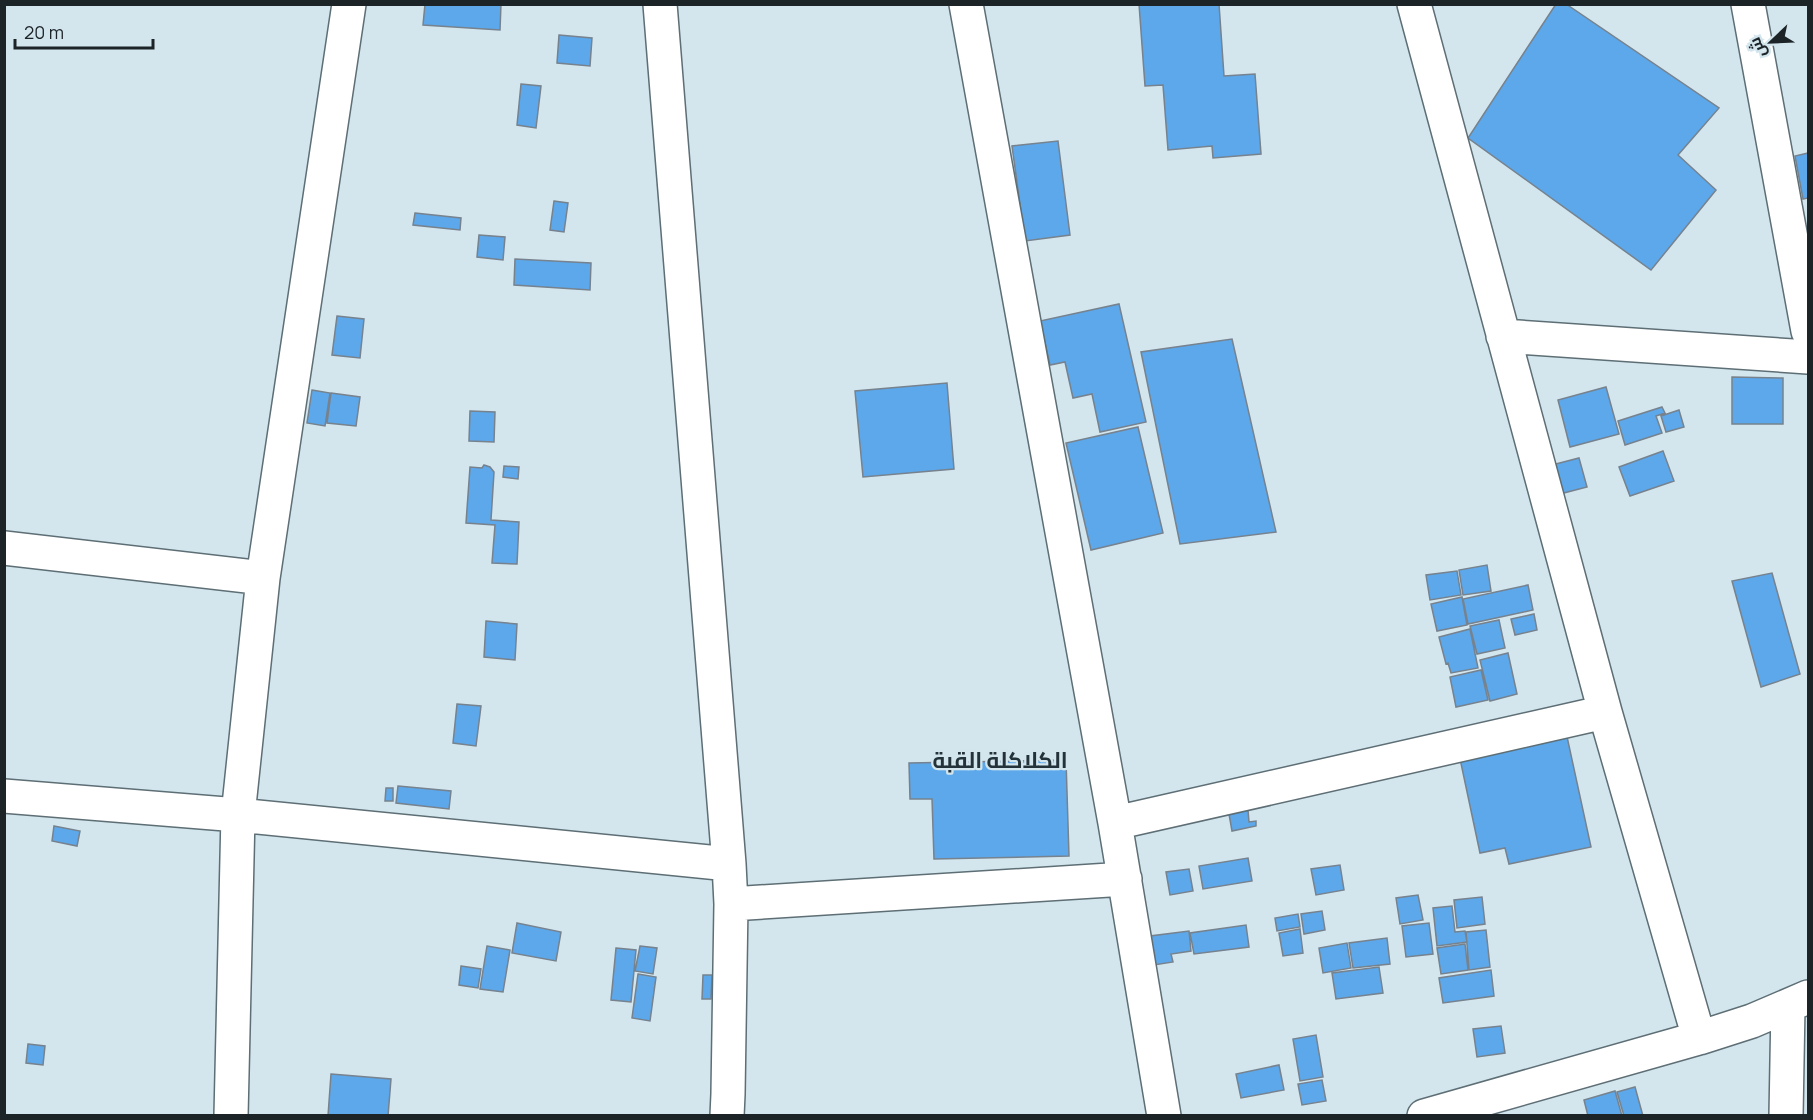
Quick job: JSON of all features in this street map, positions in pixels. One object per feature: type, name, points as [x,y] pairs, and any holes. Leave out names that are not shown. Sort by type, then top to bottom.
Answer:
[{"type":"street","points":[[231,1116],[238,815],[263,578],[349,4]]},
{"type":"street","points":[[660,4],[729,864],[731,904],[727,1116]]},
{"type":"street","points":[[966,4],[1125,879],[1164,1116]]},
{"type":"street","points":[[1414,4],[1605,712],[1699,1038]]},
{"type":"street","points":[[1748,4],[1809,331]]},
{"type":"street","points":[[1503,336],[1809,357]]},
{"type":"street","points":[[4,548],[263,578]]},
{"type":"street","points":[[1115,823],[1605,712]]},
{"type":"street","points":[[4,796],[238,815],[729,864]]},
{"type":"street","points":[[731,904],[1125,879]]},
{"type":"street","points":[[1425,1116],[1699,1038],[1752,1021],[1798,1002],[1786,1116]]},
{"type":"building","points":[[425,4],[501,4],[500,30],[423,25]]},
{"type":"building","points":[[1139,4],[1219,4],[1224,76],[1255,74],[1261,154],[1213,158],[1212,146],[1168,150],[1163,85],[1145,86]]},
{"type":"building","points":[[1556,4],[1566,4],[1719,108],[1678,155],[1716,190],[1651,270],[1468,138]]},
{"type":"building","points":[[559,35],[592,38],[590,66],[557,63]]},
{"type":"building","points":[[521,84],[541,86],[536,128],[517,125]]},
{"type":"building","points":[[1058,141],[1070,235],[1025,241],[1012,146]]},
{"type":"building","points":[[1808,153],[1808,198],[1803,199],[1795,156]]},
{"type":"building","points":[[554,201],[568,203],[564,232],[550,230]]},
{"type":"building","points":[[415,213],[461,218],[460,230],[413,225]]},
{"type":"building","points":[[479,235],[505,237],[503,260],[477,257]]},
{"type":"building","points":[[515,259],[591,263],[590,290],[514,285]]},
{"type":"building","points":[[1119,304],[1146,422],[1100,432],[1092,394],[1073,398],[1065,362],[1050,365],[1040,321]]},
{"type":"building","points":[[337,316],[364,319],[360,358],[332,355]]},
{"type":"building","points":[[1232,339],[1276,532],[1180,544],[1141,352]]},
{"type":"building","points":[[1732,377],[1783,378],[1783,424],[1732,424]]},
{"type":"building","points":[[947,383],[954,469],[863,477],[855,391]]},
{"type":"building","points":[[1606,387],[1619,434],[1570,447],[1558,400]]},
{"type":"building","points":[[312,390],[330,393],[325,426],[307,423]]},
{"type":"building","points":[[331,393],[360,397],[356,426],[327,423]]},
{"type":"building","points":[[1662,407],[1665,413],[1656,416],[1662,433],[1625,445],[1618,421]]},
{"type":"building","points":[[1679,410],[1684,427],[1666,432],[1661,416]]},
{"type":"building","points":[[470,411],[495,412],[494,442],[469,441]]},
{"type":"building","points":[[1138,427],[1163,533],[1091,550],[1066,443]]},
{"type":"building","points":[[1663,451],[1674,481],[1630,496],[1619,467]]},
{"type":"building","points":[[1579,458],[1587,487],[1556,495],[1548,466]]},
{"type":"building","points":[[484,465],[490,467],[494,472],[491,520],[519,522],[517,564],[492,563],[495,525],[466,523],[470,467],[482,468]]},
{"type":"building","points":[[504,466],[519,467],[518,479],[503,477]]},
{"type":"building","points":[[1487,565],[1491,591],[1463,595],[1459,570]]},
{"type":"building","points":[[1457,571],[1461,595],[1430,600],[1426,575]]},
{"type":"building","points":[[1772,573],[1800,674],[1761,687],[1732,581]]},
{"type":"building","points":[[1528,585],[1533,610],[1468,624],[1463,599]]},
{"type":"building","points":[[1462,597],[1467,625],[1437,631],[1431,604]]},
{"type":"building","points":[[1534,614],[1537,630],[1515,635],[1511,619]]},
{"type":"building","points":[[1499,620],[1505,648],[1477,654],[1470,626]]},
{"type":"building","points":[[486,621],[517,624],[515,660],[484,657]]},
{"type":"building","points":[[1470,629],[1478,668],[1451,673],[1448,663],[1446,664],[1439,637]]},
{"type":"building","points":[[1508,653],[1517,694],[1490,701],[1480,660]]},
{"type":"building","points":[[1481,670],[1488,700],[1456,707],[1450,677]]},
{"type":"building","points":[[457,704],[481,706],[476,746],[453,743]]},
{"type":"building","points":[[1566,732],[1591,847],[1509,864],[1505,848],[1480,853],[1459,754]]},
{"type":"building","points":[[1066,760],[1069,856],[934,859],[932,799],[910,799],[909,763]]},
{"type":"building","points":[[398,786],[451,791],[449,809],[396,803]]},
{"type":"building","points":[[386,788],[393,788],[393,801],[385,801]]},
{"type":"building","points":[[1248,810],[1249,822],[1256,821],[1256,826],[1232,831],[1229,814]]},
{"type":"building","points":[[54,826],[80,831],[77,846],[52,841]]},
{"type":"building","points":[[1248,858],[1252,881],[1203,889],[1199,866]]},
{"type":"building","points":[[1340,865],[1344,890],[1316,895],[1311,869]]},
{"type":"building","points":[[1189,869],[1193,891],[1170,895],[1166,872]]},
{"type":"building","points":[[1418,895],[1423,920],[1400,924],[1396,898]]},
{"type":"building","points":[[1482,897],[1485,924],[1457,928],[1454,900]]},
{"type":"building","points":[[1452,906],[1455,932],[1465,931],[1467,942],[1437,946],[1433,908]]},
{"type":"building","points":[[1322,911],[1325,930],[1304,934],[1301,914]]},
{"type":"building","points":[[1298,914],[1300,927],[1277,931],[1275,918]]},
{"type":"building","points":[[517,923],[561,932],[556,961],[512,953]]},
{"type":"building","points":[[1429,923],[1433,954],[1406,957],[1402,926]]},
{"type":"building","points":[[1246,925],[1249,947],[1194,954],[1190,933]]},
{"type":"building","points":[[1300,929],[1303,953],[1283,956],[1279,933]]},
{"type":"building","points":[[1486,930],[1490,967],[1469,970],[1466,932]]},
{"type":"building","points":[[1189,931],[1191,951],[1171,954],[1173,962],[1154,965],[1150,936]]},
{"type":"building","points":[[1387,938],[1390,964],[1353,968],[1349,943]]},
{"type":"building","points":[[1347,943],[1351,968],[1323,973],[1319,948]]},
{"type":"building","points":[[1465,944],[1468,970],[1441,974],[1437,948]]},
{"type":"building","points":[[487,946],[510,950],[503,992],[480,989]]},
{"type":"building","points":[[640,946],[657,948],[653,974],[635,971]]},
{"type":"building","points":[[616,948],[636,950],[631,1002],[611,1000]]},
{"type":"building","points":[[461,966],[481,969],[478,988],[459,985]]},
{"type":"building","points":[[1379,967],[1383,993],[1336,999],[1332,973]]},
{"type":"building","points":[[1491,970],[1494,996],[1443,1003],[1439,978]]},
{"type":"building","points":[[638,974],[656,977],[650,1021],[632,1018]]},
{"type":"building","points":[[703,975],[712,975],[711,999],[702,999]]},
{"type":"building","points":[[1501,1026],[1505,1053],[1477,1057],[1473,1029]]},
{"type":"building","points":[[1316,1035],[1323,1077],[1300,1081],[1293,1039]]},
{"type":"building","points":[[28,1044],[45,1046],[43,1065],[26,1063]]},
{"type":"building","points":[[1279,1065],[1284,1090],[1241,1098],[1236,1074]]},
{"type":"building","points":[[331,1074],[391,1079],[388,1116],[328,1116]]},
{"type":"building","points":[[1322,1080],[1326,1101],[1302,1105],[1298,1084]]},
{"type":"building","points":[[1635,1087],[1643,1116],[1624,1116],[1617,1092]]},
{"type":"building","points":[[1615,1091],[1622,1116],[1588,1116],[1584,1100]]},
{"type":"district","name":"الكلاكلة القبة","points":[[1000,760]]}]
